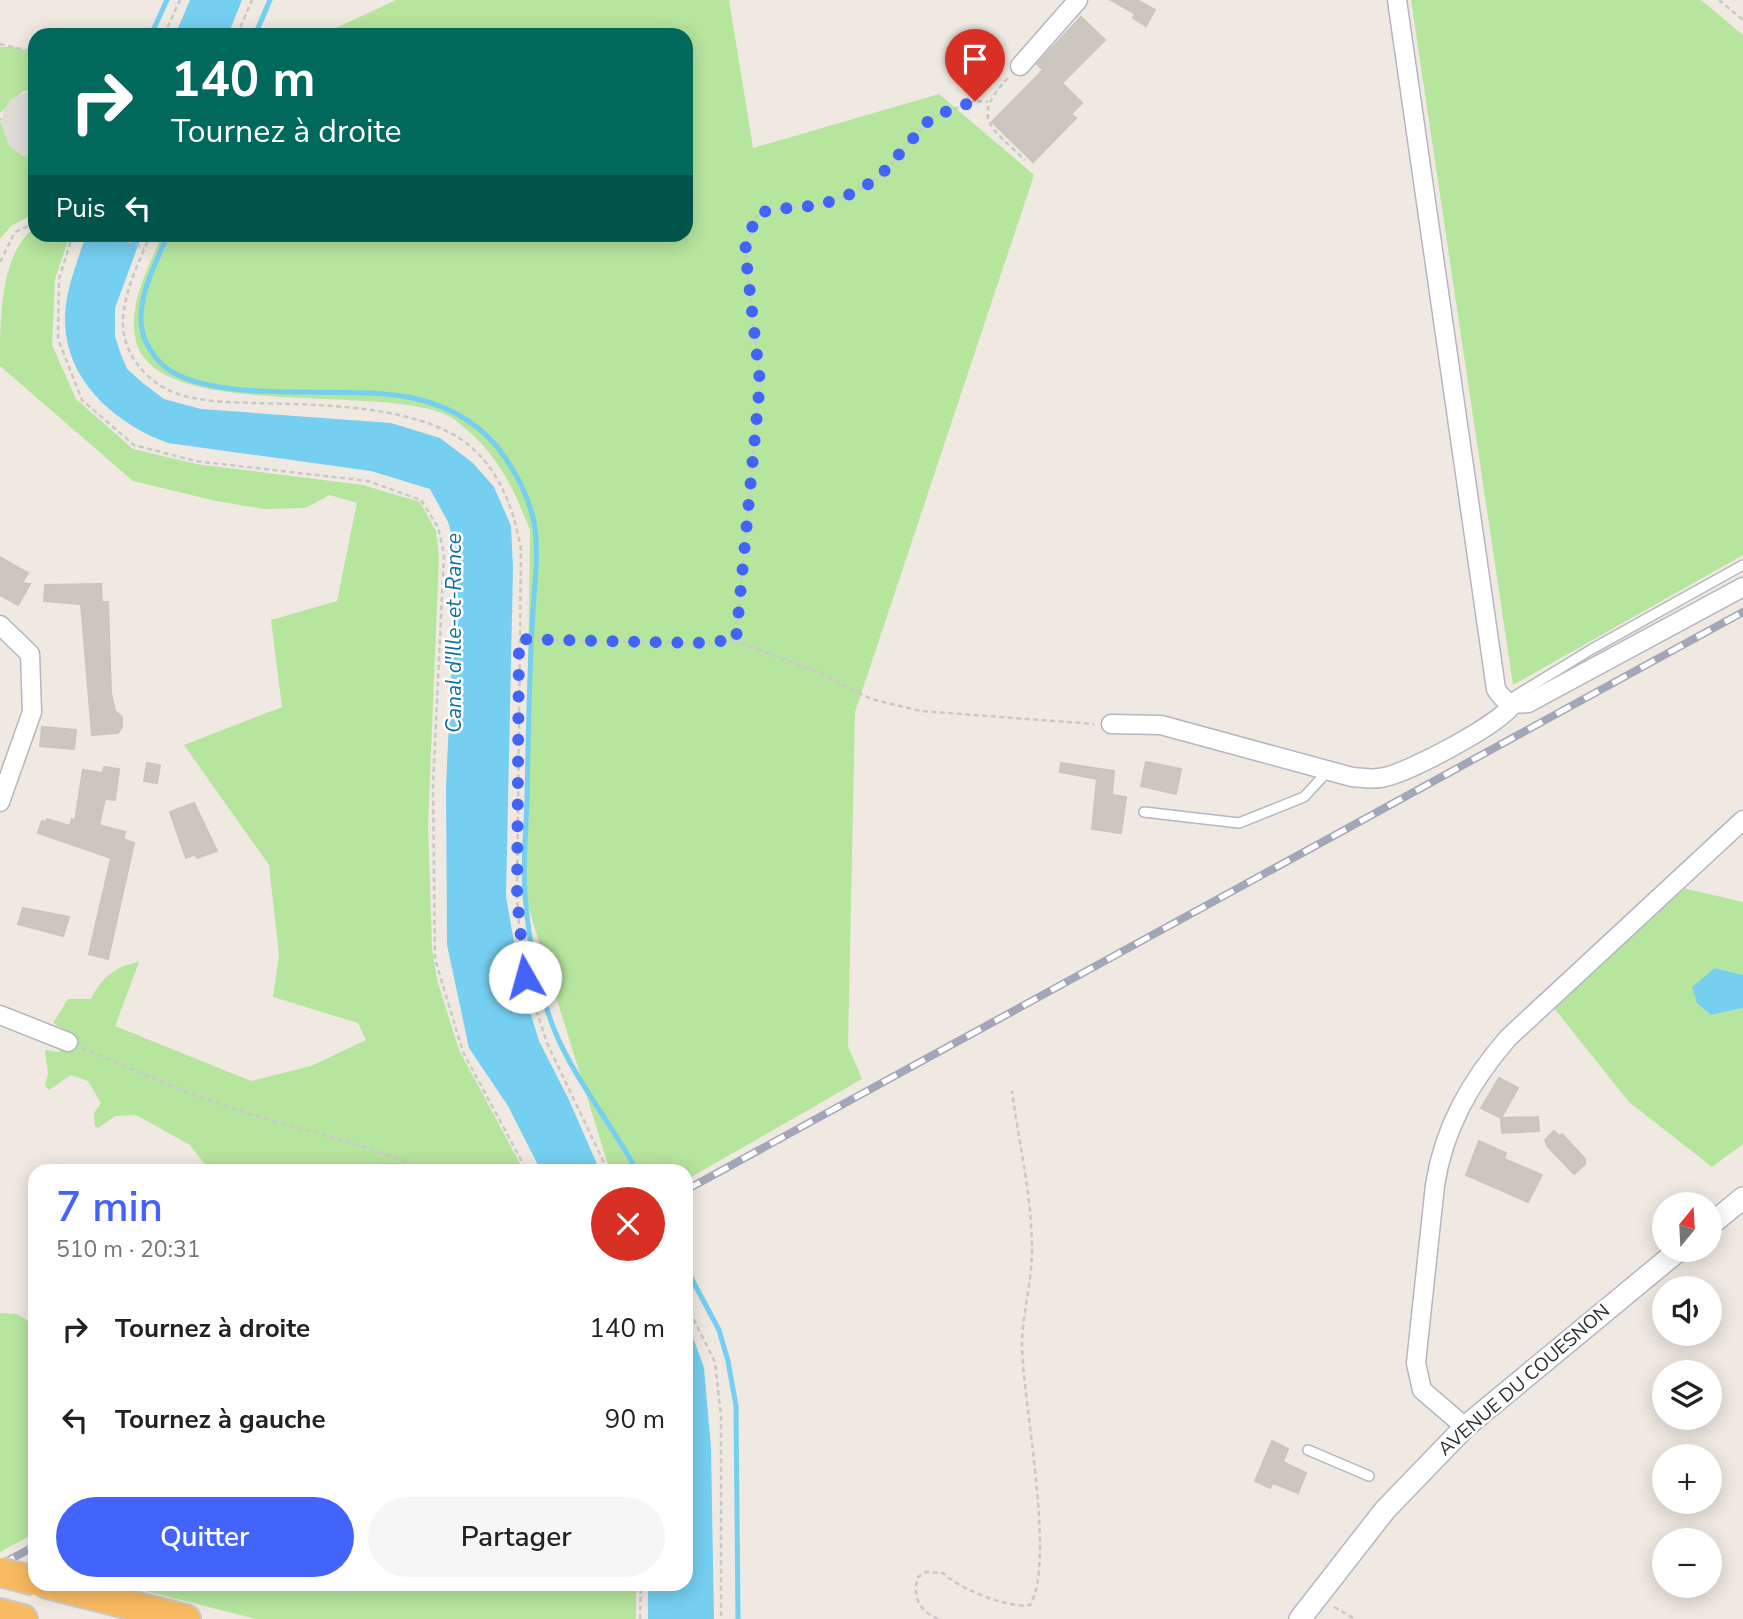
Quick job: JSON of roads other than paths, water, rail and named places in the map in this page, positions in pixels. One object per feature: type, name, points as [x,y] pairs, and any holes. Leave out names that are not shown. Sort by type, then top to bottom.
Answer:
[{"type":"highway","points":[[0,1572],[28,1579]]},
{"type":"highway","points":[[77,1591],[186,1619]]},
{"type":"street","points":[[1020,66],[1078,0]]},
{"type":"street","points":[[1397,0],[1496,689],[1500,696],[1513,704],[1528,703],[1743,587]]},
{"type":"street","points":[[0,625],[30,654],[32,712],[0,802]]},
{"type":"street","points":[[1111,724],[1161,725],[1363,778],[1393,775],[1479,731],[1508,711],[1513,704]]},
{"type":"street","points":[[1465,1427],[1422,1390],[1416,1363],[1436,1175],[1439,1156],[1451,1126],[1484,1065],[1508,1038],[1743,820]]},
{"type":"street","points":[[0,1015],[68,1042]]},
{"type":"street","points":[[1722,1215],[1743,1198]]},
{"type":"street","name":"AVENUE DU COUESNON","points":[[1300,1619],[1385,1510],[1465,1427],[1664,1262]]},
{"type":"lane","points":[[1513,704],[1515,696],[1560,668],[1743,565]]},
{"type":"lane","points":[[1144,812],[1239,823],[1304,797],[1329,770]]},
{"type":"lane","points":[[1308,1450],[1369,1476]]},
{"type":"water","points":[[190,0],[242,0],[231,28],[178,28]]},
{"type":"water","name":"Canal d'Ille-et-Rance","points":[[84,242],[139,242],[115,308],[115,336],[127,369],[164,399],[201,409],[391,423],[440,438],[473,463],[494,487],[511,526],[513,568],[506,896],[520,978],[539,1041],[597,1164],[537,1164],[508,1106],[469,1048],[447,945],[446,786],[457,553],[448,522],[430,489],[371,471],[168,443],[133,426],[117,415],[89,388],[70,353],[65,321],[67,296]]},
{"type":"water","points":[[1715,968],[1743,975],[1743,1008],[1711,1015],[1697,1003],[1692,987]]},
{"type":"water","points":[[693,1337],[704,1368],[711,1448],[714,1619],[648,1619],[648,1591],[693,1591]]},
{"type":"waterway","points":[[154,28],[167,0]]},
{"type":"waterway","points":[[258,28],[270,0]]},
{"type":"waterway","points":[[165,242],[147,286],[141,326],[151,351],[169,370],[200,383],[228,388],[386,394],[440,406],[466,419],[488,437],[519,481],[532,513],[536,535],[524,866],[530,937],[544,999],[562,1047],[633,1164]]},
{"type":"waterway","points":[[693,1281],[719,1330],[736,1406],[738,1619]]},
{"type":"railway","points":[[693,1186],[1743,612]]},
{"type":"railway","points":[[0,1565],[28,1550]]}]
